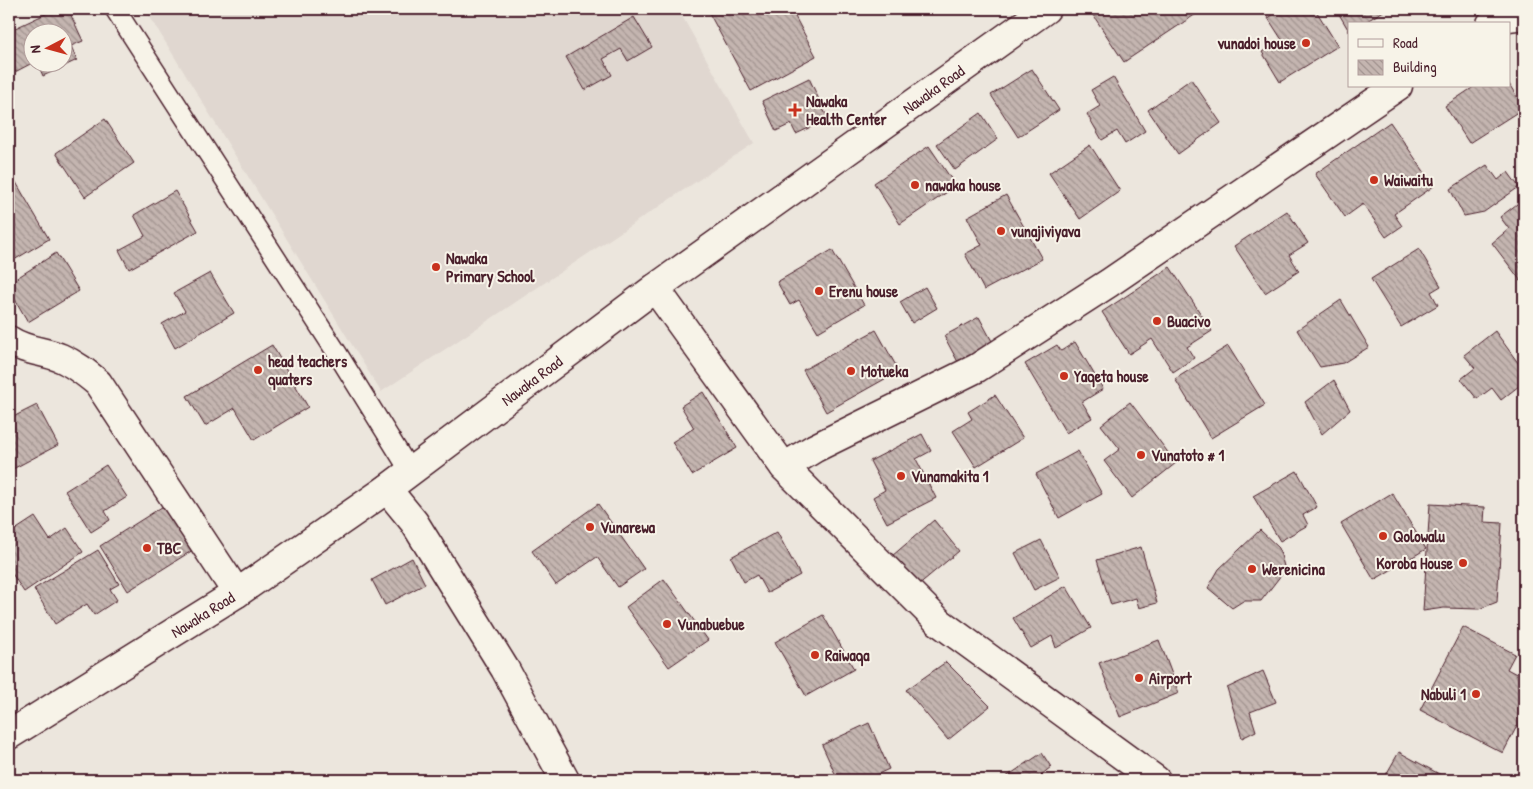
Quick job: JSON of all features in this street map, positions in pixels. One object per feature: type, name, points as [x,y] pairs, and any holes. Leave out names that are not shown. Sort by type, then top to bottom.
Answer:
[{"type":"street","name":"Nawaka Road","points":[[9,735],[237,593],[387,489],[655,288],[1046,9]]},
{"type":"street","points":[[1494,22],[1500,18],[1524,15]]},
{"type":"street","points":[[784,468],[815,448],[978,368],[1109,283],[1395,88]]},
{"type":"street","points":[[655,288],[784,468],[939,622],[1156,780]]},
{"type":"street","points":[[9,340],[29,350],[62,358],[81,369],[98,383],[237,593]]},
{"type":"street","points":[[387,489],[414,522],[506,669],[565,780]]},
{"type":"lane","points":[[115,9],[337,353],[410,471]]},
{"type":"shaded area","name":"Nawaka Primary School","points":[[145,9],[678,9],[754,143],[381,392]]},
{"type":"building","points":[[56,9],[68,9],[83,41],[72,46],[72,22],[28,22]]},
{"type":"building","points":[[707,9],[791,9],[816,56],[751,91]]},
{"type":"building","points":[[1095,9],[1202,10],[1124,62],[1091,12]]},
{"type":"building","name":"vunadoi house","points":[[1283,9],[1315,9],[1338,46],[1280,82],[1262,52],[1282,40],[1268,18]]},
{"type":"building","points":[[1336,9],[1387,9],[1365,22],[1348,22],[1348,29]]},
{"type":"building","points":[[634,17],[652,47],[628,61],[621,49],[603,59],[612,75],[585,90],[566,57]]},
{"type":"building","points":[[22,25],[22,68],[15,72],[9,59],[9,31]]},
{"type":"building","points":[[72,48],[77,60],[72,62]]},
{"type":"building","points":[[1032,69],[1059,110],[1018,137],[991,95]]},
{"type":"building","points":[[41,72],[52,72],[43,76]]},
{"type":"building","points":[[1113,77],[1145,131],[1125,144],[1117,131],[1102,140],[1087,114],[1100,106],[1091,90]]},
{"type":"building","name":"Nawaka Health Center","points":[[809,78],[828,119],[796,134],[791,124],[776,131],[762,101]]},
{"type":"building","points":[[1191,79],[1221,123],[1178,154],[1148,110]]},
{"type":"building","points":[[1510,86],[1524,108],[1469,143],[1445,106],[1472,88],[1510,88]]},
{"type":"building","points":[[981,113],[998,139],[955,170],[937,144]]},
{"type":"building","points":[[105,119],[134,163],[85,197],[56,153]]},
{"type":"building","name":"Waiwaitu","points":[[1390,122],[1434,186],[1394,214],[1402,226],[1386,237],[1363,204],[1345,217],[1315,174]]},
{"type":"building","points":[[1090,145],[1120,191],[1080,219],[1049,173]]},
{"type":"building","name":"nawaka house","points":[[929,146],[956,186],[900,224],[874,183]]},
{"type":"building","points":[[1487,165],[1498,180],[1508,172],[1519,187],[1484,212],[1464,216],[1450,189]]},
{"type":"building","points":[[9,173],[49,239],[9,263]]},
{"type":"building","points":[[175,191],[198,231],[129,269],[119,250],[145,236],[134,215]]},
{"type":"building","name":"vunajiviyava","points":[[1006,195],[1042,259],[984,290],[965,254],[982,245],[967,217]]},
{"type":"building","points":[[1521,201],[1524,205],[1524,285],[1492,243],[1509,229],[1500,217]]},
{"type":"building","points":[[1287,211],[1308,243],[1289,255],[1299,271],[1265,293],[1234,246]]},
{"type":"building","points":[[1419,249],[1441,286],[1431,292],[1438,305],[1401,327],[1371,279]]},
{"type":"building","name":"Erenu house","points":[[832,250],[864,305],[818,332],[799,300],[790,305],[777,282]]},
{"type":"building","points":[[56,253],[79,291],[28,322],[9,289],[9,283]]},
{"type":"building","name":"Buacivo","points":[[1170,267],[1212,331],[1187,347],[1194,358],[1173,372],[1152,339],[1129,354],[1102,312]]},
{"type":"building","points":[[210,273],[234,313],[175,348],[162,324],[185,311],[174,293]]},
{"type":"building","points":[[925,287],[937,308],[912,323],[900,302]]},
{"type":"building","points":[[1341,300],[1369,347],[1343,363],[1320,367],[1297,330]]},
{"type":"building","points":[[979,317],[993,343],[958,362],[944,336]]},
{"type":"building","name":"Motueka","points":[[876,330],[899,371],[826,412],[803,370]]},
{"type":"building","points":[[1495,331],[1524,371],[1524,382],[1501,400],[1492,388],[1477,399],[1461,379],[1475,368],[1464,355]]},
{"type":"building","name":"Yaqeta house","points":[[1075,342],[1103,389],[1082,402],[1092,418],[1066,433],[1025,364],[1057,345],[1061,351]]},
{"type":"building","name":"head teachers quaters","points":[[272,345],[308,407],[254,440],[235,408],[205,426],[187,396]]},
{"type":"building","name":"Buacivo","points":[[1228,346],[1265,405],[1211,438],[1175,379]]},
{"type":"building","points":[[1334,380],[1350,410],[1322,434],[1305,402]]},
{"type":"building","points":[[703,392],[737,448],[692,475],[672,442],[694,428],[681,406]]},
{"type":"building","points":[[995,395],[1023,438],[976,467],[953,431],[972,419],[968,412]]},
{"type":"building","name":"Vunatoto # 1","points":[[1130,402],[1176,463],[1132,498],[1104,461],[1120,449],[1101,425]]},
{"type":"building","points":[[37,405],[58,445],[9,471],[9,419]]},
{"type":"building","name":"Vunamakita 1","points":[[922,434],[931,451],[916,459],[936,498],[887,523],[873,497],[885,490],[870,461]]},
{"type":"building","points":[[1078,451],[1102,494],[1059,518],[1036,474]]},
{"type":"building","points":[[106,465],[127,497],[105,511],[110,520],[91,532],[65,491]]},
{"type":"building","points":[[1297,471],[1317,507],[1303,515],[1308,525],[1280,541],[1253,496]]},
{"type":"building","name":"Qolowalu","points":[[1392,493],[1426,549],[1374,580],[1341,524]]},
{"type":"building","name":"Vunarewa","points":[[598,504],[644,569],[618,587],[597,557],[556,585],[532,551]]},
{"type":"building","name":"Koroba House","points":[[1430,504],[1485,507],[1484,522],[1502,523],[1497,602],[1479,609],[1444,608],[1423,611]]},
{"type":"building","name":"TBC","points":[[165,505],[193,550],[128,591],[100,546]]},
{"type":"building","points":[[35,517],[50,540],[67,528],[83,552],[24,592],[9,569],[9,534]]},
{"type":"building","points":[[934,520],[959,551],[917,586],[892,556]]},
{"type":"building","name":"Werenicina","points":[[1260,530],[1279,548],[1285,570],[1261,601],[1243,601],[1232,608],[1208,588],[1219,569]]},
{"type":"building","points":[[777,532],[800,575],[767,593],[757,575],[744,582],[731,557]]},
{"type":"building","points":[[1041,540],[1060,577],[1034,590],[1015,553]]},
{"type":"building","points":[[1141,547],[1157,603],[1139,608],[1136,598],[1111,605],[1097,560]]},
{"type":"building","name":"TBC","points":[[98,550],[119,584],[110,589],[117,600],[94,615],[87,604],[55,624],[34,589]]},
{"type":"building","points":[[412,558],[425,584],[385,605],[372,580]]},
{"type":"building","name":"Vunabuebue","points":[[664,579],[708,640],[669,667],[626,607]]},
{"type":"building","points":[[1066,586],[1091,628],[1056,648],[1052,636],[1031,648],[1013,618]]},
{"type":"building","name":"Raiwaqa","points":[[823,615],[854,669],[806,696],[775,642]]},
{"type":"building","name":"Nabuli 1","points":[[1463,627],[1515,654],[1507,669],[1524,678],[1524,730],[1517,726],[1503,753],[1420,710]]},
{"type":"building","name":"Airport","points":[[1159,640],[1179,693],[1120,717],[1099,663]]},
{"type":"building","points":[[946,662],[990,706],[948,740],[906,690]]},
{"type":"building","points":[[1263,671],[1276,702],[1250,712],[1256,731],[1242,738],[1227,688]]},
{"type":"building","points":[[869,723],[889,769],[865,780],[838,780],[822,745]]},
{"type":"building","points":[[1399,752],[1450,780],[1383,780]]},
{"type":"building","points":[[1042,753],[1051,767],[1041,775],[1044,780],[1003,779]]},
{"type":"building","points":[[1128,774],[1131,780],[1117,780]]},
{"type":"place","name":"vunadoi house","points":[[1306,43]]},
{"type":"place","name":"Nawaka Health Center","points":[[795,110]]},
{"type":"place","name":"Waiwaitu","points":[[1374,180]]},
{"type":"place","name":"nawaka house","points":[[915,185]]},
{"type":"place","name":"vunajiviyava","points":[[1001,231]]},
{"type":"place","name":"Nawaka Primary School","points":[[436,267]]},
{"type":"place","name":"Erenu house","points":[[819,291]]},
{"type":"place","name":"Buacivo","points":[[1157,321]]},
{"type":"place","name":"head teachers quaters","points":[[258,370]]},
{"type":"place","name":"Motueka","points":[[851,371]]},
{"type":"place","name":"Yaqeta house","points":[[1064,376]]},
{"type":"place","name":"Vunatoto # 1","points":[[1141,455]]},
{"type":"place","name":"Vunamakita 1","points":[[901,476]]},
{"type":"place","name":"Vunarewa","points":[[590,527]]},
{"type":"place","name":"Qolowalu","points":[[1383,536]]},
{"type":"place","name":"TBC","points":[[147,548]]},
{"type":"place","name":"Koroba House","points":[[1463,563]]},
{"type":"place","name":"Werenicina","points":[[1252,569]]},
{"type":"place","name":"Vunabuebue","points":[[667,624]]},
{"type":"place","name":"Raiwaqa","points":[[815,655]]},
{"type":"place","name":"Airport","points":[[1139,678]]},
{"type":"place","name":"Nabuli 1","points":[[1476,694]]}]
